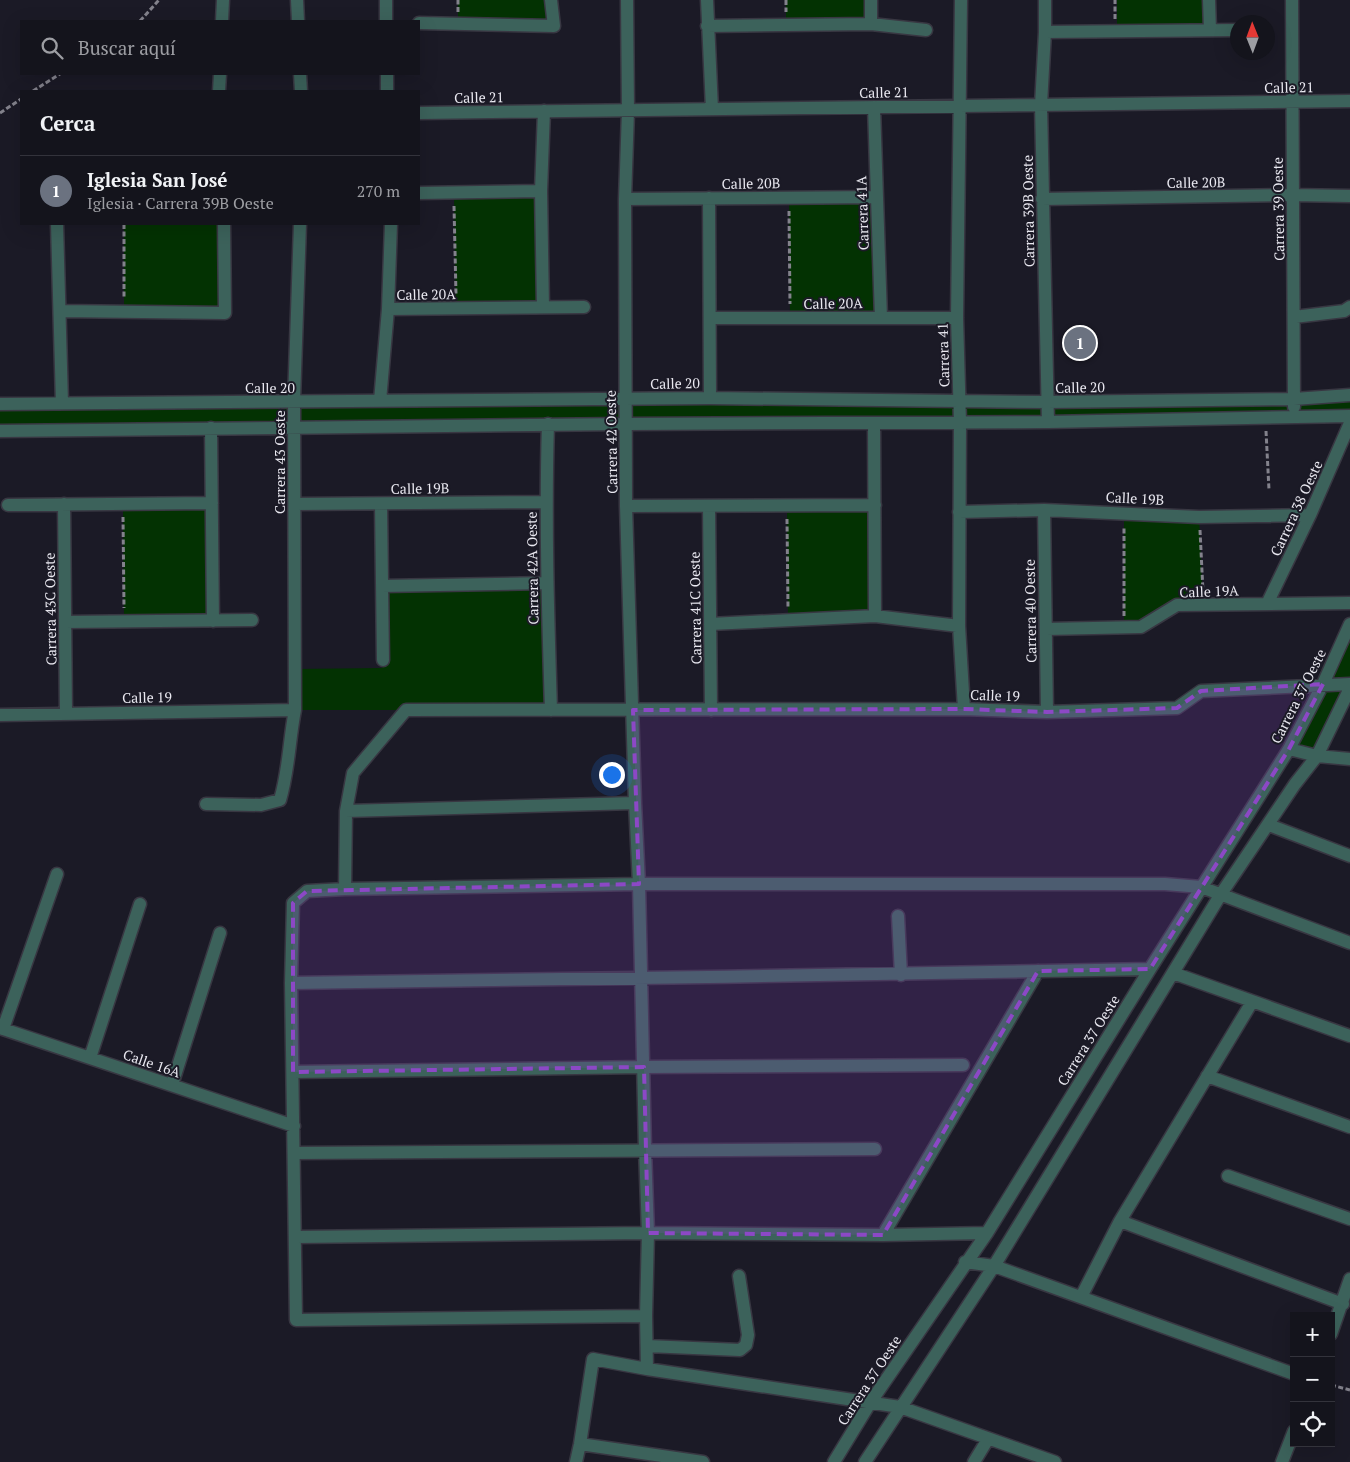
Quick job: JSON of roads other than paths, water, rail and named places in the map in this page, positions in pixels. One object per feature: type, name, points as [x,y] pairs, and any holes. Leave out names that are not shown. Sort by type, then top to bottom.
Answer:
[{"type":"street","points":[[222,20],[223,0]]},
{"type":"street","points":[[297,0],[298,20]]},
{"type":"street","points":[[386,0],[386,20]]},
{"type":"street","points":[[420,23],[554,26],[551,0]]},
{"type":"street","name":"Carrera 42 Oeste","points":[[627,0],[628,110],[625,199],[626,506],[642,976],[644,1149],[648,1233],[647,1369]]},
{"type":"street","points":[[707,0],[712,109]]},
{"type":"street","points":[[871,0],[872,24]]},
{"type":"street","name":"Carrera 41","points":[[961,0],[957,318],[960,402],[958,512],[959,626],[964,709]]},
{"type":"street","name":"Carrera 39B Oeste","points":[[1045,0],[1046,32],[1041,105],[1048,422]]},
{"type":"street","points":[[1209,0],[1210,30]]},
{"type":"street","name":"Carrera 39 Oeste","points":[[1292,0],[1294,417]]},
{"type":"street","points":[[707,26],[872,24],[926,30]]},
{"type":"street","points":[[1046,32],[1230,30]]},
{"type":"street","points":[[219,90],[220,75]]},
{"type":"street","points":[[300,75],[300,90]]},
{"type":"street","points":[[387,75],[387,90]]},
{"type":"street","name":"Calle 21","points":[[420,113],[1350,101]]},
{"type":"street","name":"Carrera 41A","points":[[874,107],[880,318]]},
{"type":"street","points":[[543,307],[541,192],[544,112]]},
{"type":"street","points":[[420,193],[541,192]]},
{"type":"street","name":"Calle 20B","points":[[1042,199],[1292,195],[1350,196]]},
{"type":"street","name":"Calle 20B","points":[[625,199],[877,197]]},
{"type":"street","points":[[709,198],[710,398]]},
{"type":"street","points":[[57,225],[62,403]]},
{"type":"street","points":[[60,311],[225,313],[224,225]]},
{"type":"street","name":"Carrera 43 Oeste","points":[[206,804],[261,805],[280,800],[286,779],[295,710],[294,401],[300,225]]},
{"type":"street","points":[[380,401],[388,309],[391,225]]},
{"type":"street","name":"Calle 20A","points":[[388,309],[584,307]]},
{"type":"street","points":[[1294,317],[1344,311],[1350,307]]},
{"type":"street","name":"Calle 20A","points":[[710,318],[957,318]]},
{"type":"street","name":"Calle 20","points":[[0,404],[710,398],[1047,402],[1294,399],[1350,395]]},
{"type":"street","points":[[0,431],[548,424],[1048,422],[1350,416]]},
{"type":"street","points":[[874,423],[875,616]]},
{"type":"street","name":"Carrera 38 Oeste","points":[[1267,604],[1310,515],[1350,423]]},
{"type":"street","name":"Carrera 42A Oeste","points":[[548,424],[546,583],[551,710]]},
{"type":"street","points":[[211,428],[213,621]]},
{"type":"street","name":"Calle 19B","points":[[295,504],[546,502]]},
{"type":"street","points":[[8,505],[212,503]]},
{"type":"street","name":"Carrera 43C Oeste","points":[[64,504],[66,714]]},
{"type":"street","points":[[381,504],[383,660]]},
{"type":"street","points":[[626,506],[875,505]]},
{"type":"street","name":"Carrera 41C Oeste","points":[[709,506],[711,710]]},
{"type":"street","name":"Calle 19B","points":[[958,512],[1044,510],[1124,512],[1199,517],[1310,515]]},
{"type":"street","name":"Carrera 40 Oeste","points":[[1044,510],[1046,712]]},
{"type":"street","points":[[382,586],[546,583]]},
{"type":"street","name":"Calle 19A","points":[[1046,629],[1141,627],[1177,605],[1350,603]]},
{"type":"street","points":[[710,624],[875,616],[959,626]]},
{"type":"street","points":[[65,622],[252,620]]},
{"type":"street","name":"Carrera 37 Oeste","points":[[834,1462],[870,1403],[965,1262],[987,1233],[1201,887],[1289,749],[1323,684],[1350,624]]},
{"type":"street","name":"Calle 19","points":[[345,889],[346,811],[352,773],[406,710],[964,709],[1046,712],[1177,708],[1201,691],[1350,684]]},
{"type":"street","points":[[864,1462],[994,1266],[1221,894],[1295,784],[1317,756],[1350,688]]},
{"type":"street","name":"Calle 19","points":[[0,715],[295,710]]},
{"type":"street","points":[[1289,749],[1317,756],[1350,759]]},
{"type":"street","points":[[346,811],[635,803]]},
{"type":"street","points":[[1269,825],[1350,856]]},
{"type":"street","points":[[2,1028],[57,874]]},
{"type":"street","points":[[646,1316],[296,1320],[291,983],[293,903],[307,891],[639,884],[1164,884],[1201,887],[1350,943]]},
{"type":"street","points":[[90,1058],[140,904]]},
{"type":"street","points":[[898,916],[901,975]]},
{"type":"street","points":[[172,1085],[220,933]]},
{"type":"street","points":[[291,983],[642,976],[901,975],[1150,969]]},
{"type":"street","points":[[883,1235],[1038,971]]},
{"type":"street","points":[[1173,974],[1350,1036]]},
{"type":"street","points":[[1081,1297],[1120,1221],[1252,1002]]},
{"type":"street","name":"Calle 16A","points":[[2,1028],[294,1126]]},
{"type":"street","points":[[293,1072],[644,1066],[963,1065]]},
{"type":"street","points":[[1207,1076],[1350,1127]]},
{"type":"street","points":[[295,1153],[644,1149],[875,1149]]},
{"type":"street","points":[[1228,1176],[1350,1219]]},
{"type":"street","points":[[1120,1221],[1342,1304]]},
{"type":"street","points":[[296,1237],[648,1233],[883,1235],[987,1233]]},
{"type":"street","points":[[965,1262],[994,1266],[1290,1373]]},
{"type":"street","points":[[647,1346],[740,1350],[746,1345],[748,1335],[740,1276]]},
{"type":"street","points":[[1335,1323],[1350,1279]]},
{"type":"street","points":[[576,1462],[592,1359],[900,1407],[1056,1462]]},
{"type":"street","points":[[974,1462],[988,1439]]},
{"type":"street","points":[[1282,1462],[1290,1441]]},
{"type":"street","points":[[580,1444],[703,1462]]},
{"type":"place","name":"Iglesia San José","points":[[1080,343]]}]
